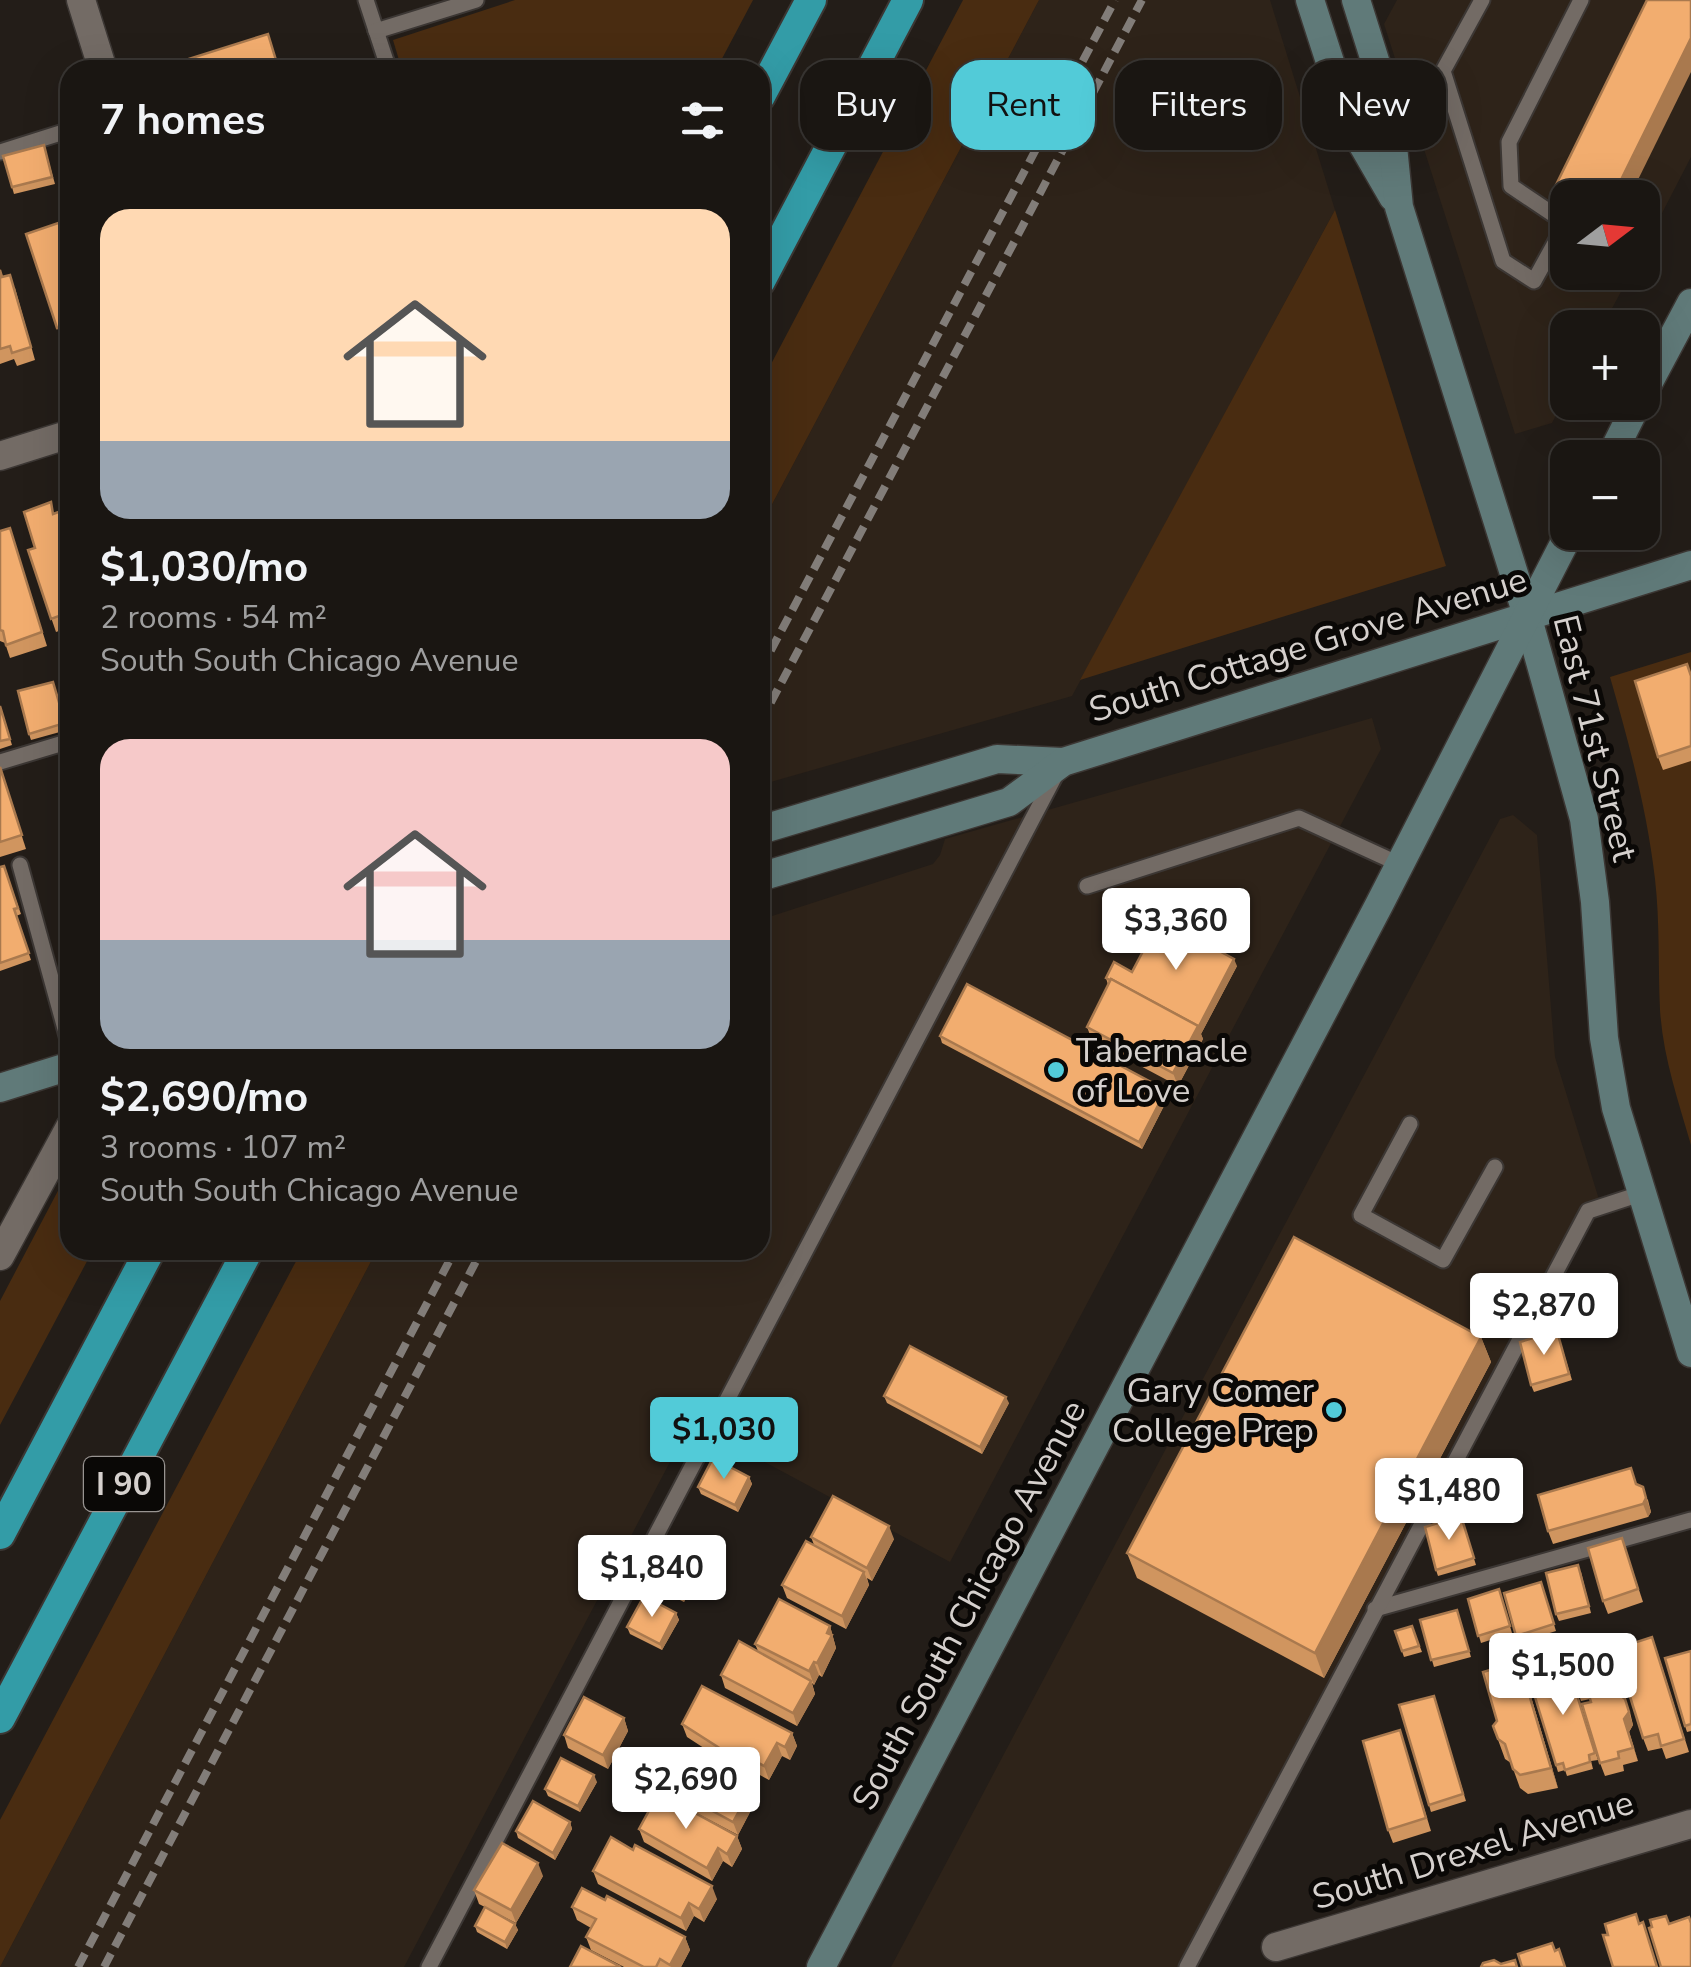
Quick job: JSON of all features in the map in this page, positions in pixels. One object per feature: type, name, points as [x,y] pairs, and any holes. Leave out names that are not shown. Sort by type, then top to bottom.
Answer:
[{"type":"highway","points":[[770,77],[810,0]]},
{"type":"highway","points":[[770,262],[908,0]]},
{"type":"highway","name":"I 90","points":[[0,1534],[145,1260]]},
{"type":"highway","name":"I 90","points":[[0,1718],[243,1260]]},
{"type":"main road","name":"East 71st Street","points":[[1310,0],[1349,121],[1399,207]]},
{"type":"main road","name":"East 71st Street","points":[[1356,0],[1389,105],[1399,207],[1527,616],[1584,820],[1595,902],[1604,1038],[1616,1108],[1691,1353]]},
{"type":"main road","points":[[1660,361],[1691,303]]},
{"type":"main road","name":"South South Chicago Avenue","points":[[821,1967],[1561,550]]},
{"type":"main road","name":"South Cottage Grove Avenue","points":[[770,874],[1009,802],[1063,762],[1691,565]]},
{"type":"main road","name":"South Cottage Grove Avenue","points":[[770,827],[997,759],[1063,762]]},
{"type":"main road","points":[[0,1088],[60,1069]]},
{"type":"street","points":[[81,0],[99,60]]},
{"type":"street","points":[[0,456],[60,437]]},
{"type":"street","points":[[0,1256],[60,1146]]},
{"type":"street","name":"South Drexel Avenue","points":[[1276,1948],[1691,1824]]},
{"type":"lane","points":[[366,0],[386,60]]},
{"type":"lane","points":[[376,31],[476,0]]},
{"type":"lane","points":[[1482,0],[1442,71],[1503,262],[1534,281],[1566,222],[1511,186],[1509,142],[1582,0]]},
{"type":"lane","points":[[0,152],[60,133]]},
{"type":"lane","points":[[0,762],[60,744]]},
{"type":"lane","points":[[428,1967],[1063,762]]},
{"type":"lane","points":[[1087,886],[1298,818],[1400,864]]},
{"type":"lane","points":[[20,865],[60,1011]]},
{"type":"lane","points":[[1410,1124],[1361,1215],[1443,1260],[1494,1167]]},
{"type":"lane","points":[[1187,1967],[1588,1211],[1643,1194]]},
{"type":"lane","points":[[1375,1609],[1691,1520]]},
{"type":"shaded area","points":[[515,0],[753,0],[721,60],[399,60],[393,40]]},
{"type":"shaded area","points":[[963,0],[1039,0],[1007,60],[951,60],[951,150],[960,150],[770,508],[770,366],[884,150],[931,150],[931,61]]},
{"type":"shaded area","points":[[1039,0],[1270,0],[1302,103],[1302,150],[1316,150],[1335,210],[1072,696],[770,782],[770,508],[960,150],[1095,150],[1095,60],[1007,60]]},
{"type":"shaded area","points":[[1397,0],[1691,0],[1691,157],[1660,217],[1660,180],[1550,180],[1550,290],[1622,290],[1611,310],[1550,310],[1552,423],[1515,434],[1424,150],[1446,150],[1446,60],[1396,60],[1384,24]]},
{"type":"shaded area","points":[[1335,210],[1446,566],[1080,680]]},
{"type":"shaded area","points":[[1691,652],[1691,1145],[1664,1045],[1652,853],[1610,677]]},
{"type":"shaded area","points":[[1372,718],[1381,749],[950,1562],[691,1422],[404,1967],[0,1967],[372,1260],[770,1260],[770,917],[933,864],[945,839]]},
{"type":"shaded area","name":"Gary Comer College Prep","points":[[1513,815],[1537,835],[1555,1057],[1601,1206],[1588,1211],[1187,1967],[891,1967],[1500,819]]},
{"type":"shaded area","points":[[60,1187],[60,1260],[88,1260],[0,1425],[0,1301]]},
{"type":"shaded area","points":[[297,1260],[372,1260],[0,1967],[0,1820]]},
{"type":"building","points":[[1647,0],[1691,0],[1691,38],[1621,180],[1558,180]]},
{"type":"building","points":[[268,34],[276,60],[185,60]]},
{"type":"building","points":[[44,145],[52,177],[12,187],[3,156]]},
{"type":"building","points":[[60,222],[60,327],[57,328],[26,234]]},
{"type":"building","points":[[0,270],[2,277],[10,275],[31,347],[12,353],[10,346],[0,349]]},
{"type":"building","points":[[51,502],[53,514],[60,512],[60,616],[51,619],[28,550],[35,548],[24,512]]},
{"type":"building","points":[[10,528],[42,632],[6,645],[0,630],[0,531]]},
{"type":"building","points":[[1687,664],[1691,676],[1691,746],[1658,757],[1635,681]]},
{"type":"building","points":[[53,682],[60,706],[60,725],[29,734],[18,691]]},
{"type":"building","points":[[0,706],[10,739],[0,741]]},
{"type":"building","points":[[0,767],[22,835],[0,842]]},
{"type":"building","points":[[4,866],[29,953],[0,963],[0,867]]},
{"type":"building","points":[[1160,919],[1234,959],[1198,1028],[1106,978],[1114,962],[1132,972]]},
{"type":"building","points":[[1111,979],[1198,1026],[1173,1073],[1087,1027]]},
{"type":"building","name":"Tabernacle of Love","points":[[967,984],[1166,1090],[1139,1142],[940,1036]]},
{"type":"building","points":[[1294,1237],[1481,1337],[1315,1653],[1127,1553]]},
{"type":"building","points":[[1557,1331],[1569,1374],[1531,1385],[1520,1342]]},
{"type":"building","points":[[910,1346],[1006,1397],[980,1447],[884,1396]]},
{"type":"building","points":[[713,1458],[749,1477],[735,1505],[698,1487]]},
{"type":"building","points":[[1631,1468],[1636,1484],[1643,1487],[1643,1504],[1548,1531],[1538,1495]]},
{"type":"building","points":[[833,1496],[889,1526],[867,1568],[811,1537]]},
{"type":"building","points":[[1461,1516],[1474,1558],[1436,1570],[1425,1527]]},
{"type":"building","points":[[1622,1538],[1638,1589],[1603,1601],[1588,1548]]},
{"type":"building","points":[[806,1541],[864,1572],[842,1616],[782,1585]]},
{"type":"building","points":[[666,1548],[698,1565],[682,1595],[650,1579]]},
{"type":"building","points":[[1578,1565],[1589,1606],[1556,1614],[1546,1573]]},
{"type":"building","points":[[1541,1582],[1554,1624],[1516,1636],[1504,1593]]},
{"type":"building","points":[[1499,1589],[1510,1626],[1478,1636],[1468,1599]]},
{"type":"building","points":[[644,1596],[676,1613],[660,1644],[627,1627]]},
{"type":"building","points":[[779,1599],[830,1626],[827,1633],[832,1635],[809,1671],[755,1644]]},
{"type":"building","points":[[1457,1610],[1469,1651],[1431,1660],[1420,1620]]},
{"type":"building","points":[[1412,1626],[1419,1646],[1402,1651],[1395,1631]]},
{"type":"building","points":[[1652,1637],[1684,1739],[1661,1746],[1658,1734],[1643,1738],[1615,1649]]},
{"type":"building","points":[[739,1641],[811,1681],[793,1713],[721,1675]]},
{"type":"building","points":[[1604,1644],[1629,1712],[1624,1719],[1633,1748],[1618,1752],[1619,1758],[1600,1763],[1582,1704],[1591,1702],[1586,1685],[1576,1688],[1566,1655]]},
{"type":"building","points":[[1691,1651],[1691,1724],[1685,1726],[1665,1658]]},
{"type":"building","points":[[1519,1661],[1551,1768],[1520,1775],[1513,1769],[1505,1744],[1498,1739],[1493,1726],[1497,1721],[1483,1672]]},
{"type":"building","points":[[1561,1662],[1565,1674],[1570,1673],[1595,1753],[1589,1755],[1590,1762],[1565,1770],[1563,1763],[1556,1765],[1531,1684],[1546,1681],[1541,1669]]},
{"type":"building","points":[[702,1686],[792,1733],[785,1747],[777,1743],[764,1766],[738,1752],[732,1756],[682,1724]]},
{"type":"building","points":[[1434,1696],[1463,1794],[1429,1805],[1399,1705]]},
{"type":"building","points":[[584,1697],[624,1718],[603,1755],[564,1735]]},
{"type":"building","points":[[1400,1730],[1426,1818],[1388,1830],[1363,1741]]},
{"type":"building","points":[[700,1750],[756,1780],[733,1822],[665,1785],[679,1761],[690,1768]]},
{"type":"building","points":[[561,1758],[594,1775],[578,1806],[545,1789]]},
{"type":"building","points":[[657,1796],[737,1836],[727,1854],[718,1848],[707,1868],[639,1829]]},
{"type":"building","points":[[533,1801],[570,1822],[553,1853],[516,1831]]},
{"type":"building","points":[[611,1837],[633,1850],[635,1845],[712,1886],[699,1909],[689,1903],[681,1918],[593,1871]]},
{"type":"building","points":[[502,1843],[538,1863],[511,1910],[474,1890]]},
{"type":"building","points":[[582,1888],[605,1900],[607,1896],[685,1937],[670,1965],[660,1959],[656,1967],[644,1967],[586,1937],[596,1919],[572,1907]]},
{"type":"building","points":[[485,1907],[515,1924],[505,1942],[475,1926]]},
{"type":"building","points":[[1636,1914],[1639,1924],[1643,1922],[1657,1967],[1613,1967],[1603,1935],[1608,1935],[1605,1924]]},
{"type":"building","points":[[1666,1916],[1669,1924],[1689,1917],[1691,1967],[1661,1967],[1649,1928],[1650,1920]]},
{"type":"building","points":[[1552,1943],[1555,1951],[1559,1949],[1565,1967],[1522,1967],[1518,1954]]},
{"type":"building","points":[[581,1946],[621,1967],[570,1967]]},
{"type":"building","points":[[1494,1960],[1501,1964],[1515,1960],[1517,1967],[1481,1967]]},
{"type":"railway","points":[[770,652],[1115,0]]},
{"type":"railway","points":[[770,704],[1142,0]]},
{"type":"railway","points":[[78,1967],[450,1260]]},
{"type":"railway","points":[[104,1967],[477,1260]]},
{"type":"place","name":"Tabernacle of Love","points":[[1056,1070]]},
{"type":"place","name":"Gary Comer College Prep","points":[[1334,1410]]}]
